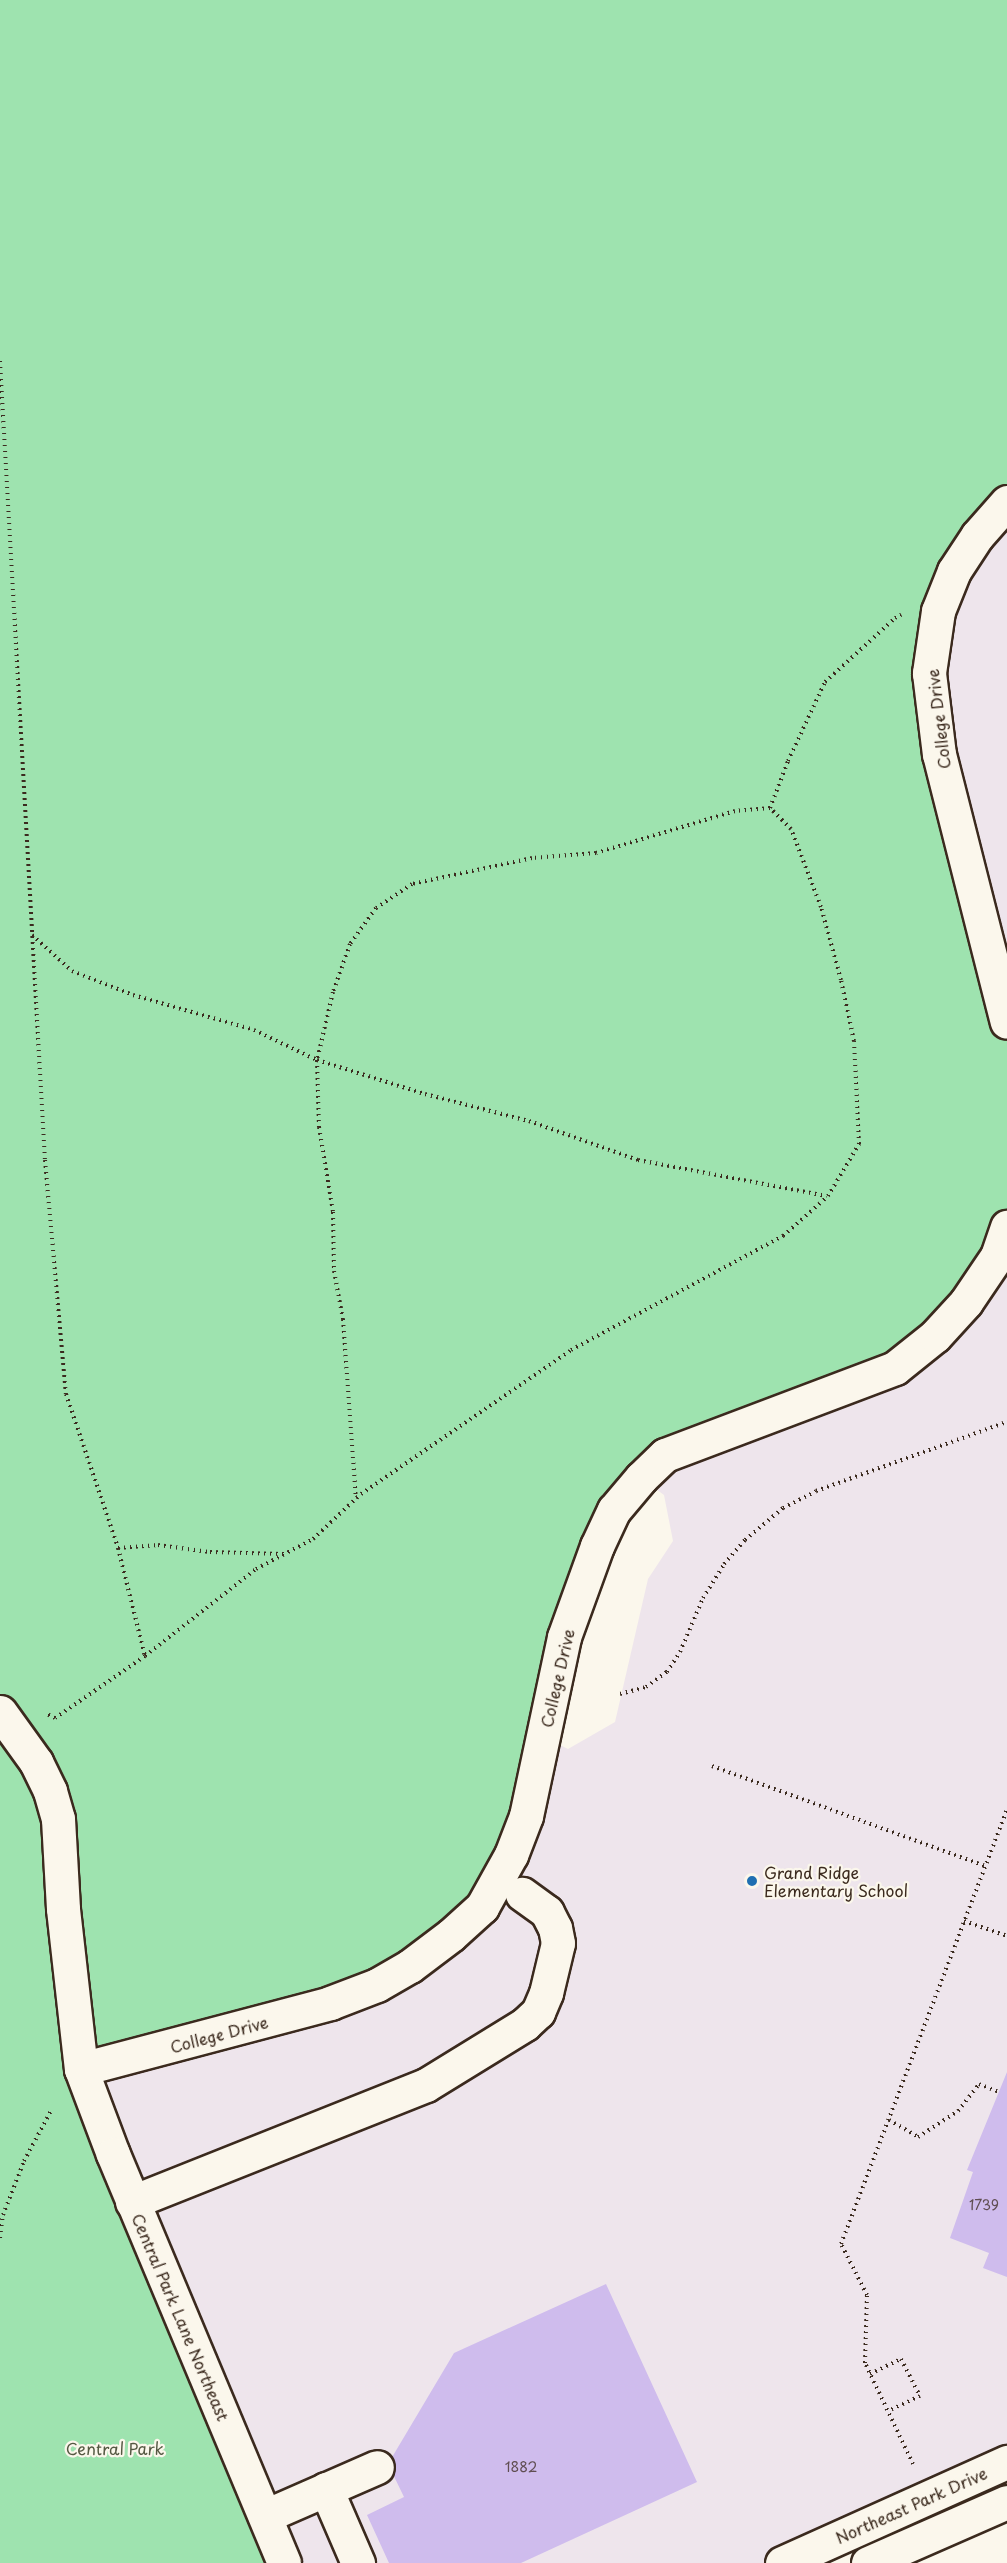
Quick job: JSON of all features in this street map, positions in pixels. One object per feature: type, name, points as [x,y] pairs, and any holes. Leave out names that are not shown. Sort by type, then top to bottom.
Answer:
[{"type":"street","name":"College Drive","points":[[1007,502],[977,536],[954,571],[938,611],[929,673],[939,754],[1007,1022]]},
{"type":"street","name":"College Drive","points":[[81,2069],[330,2003],[377,1985],[410,1966],[451,1935],[482,1906],[511,1855],[526,1816],[564,1636],[597,1546],[614,1510],[641,1478],[665,1455],[895,1368],[934,1336],[966,1302],[997,1256],[1007,1227]]},
{"type":"street","name":"Central Park Lane Northeast","points":[[0,1712],[36,1762],[50,1791],[58,1820],[63,1908],[81,2069],[132,2202],[284,2563]]},
{"type":"street","points":[[132,2202],[426,2085],[525,2024],[538,2012],[546,1993],[558,1943],[555,1928],[547,1912],[522,1894]]},
{"type":"street","name":"Northeast Park Drive","points":[[782,2563],[1007,2462]]},
{"type":"street","points":[[265,2516],[377,2467]]},
{"type":"street","points":[[327,2489],[358,2563]]},
{"type":"street","points":[[868,2563],[1007,2502]]},
{"type":"path","points":[[0,361],[45,1160],[66,1394],[118,1548],[145,1656]]},
{"type":"path","points":[[770,808],[788,761],[825,682],[895,618],[904,614]]},
{"type":"path","points":[[39,1708],[55,1718],[145,1656],[256,1569],[313,1539],[356,1499],[571,1350],[783,1236],[828,1196],[860,1144],[854,1041],[842,980],[821,907],[791,829],[770,808],[735,811],[596,853],[532,858],[412,885],[376,908],[350,944],[333,993],[317,1060],[319,1127],[333,1212],[334,1271],[343,1319],[356,1499]]},
{"type":"path","points":[[32,934],[72,971],[133,995],[254,1030],[317,1060],[425,1094],[529,1121],[639,1160],[828,1196]]},
{"type":"path","points":[[620,1694],[646,1687],[667,1672],[680,1652],[703,1598],[724,1564],[745,1540],[783,1508],[816,1491],[1007,1422]]},
{"type":"path","points":[[118,1548],[159,1545],[210,1552],[285,1554]]},
{"type":"path","points":[[712,1766],[986,1866]]},
{"type":"path","points":[[913,2464],[865,2363],[867,2295],[841,2244],[1007,1810]]},
{"type":"path","points":[[964,1921],[1007,1936]]},
{"type":"path","points":[[889,2120],[918,2137],[958,2110],[979,2085],[999,2092]]},
{"type":"path","points":[[0,2238],[3,2215],[24,2161],[52,2109]]},
{"type":"path","points":[[870,2374],[901,2359],[920,2396],[888,2411]]},
{"type":"shaded area","points":[[1007,502],[1007,1022],[939,755],[938,611]]},
{"type":"shaded area","points":[[1007,1227],[1007,2463],[782,2563],[284,2563],[81,2069],[544,1737],[568,1749],[615,1722],[648,1579],[673,1541],[664,1495],[641,1478]]},
{"type":"green space","name":"Central Park","points":[[0,0],[1007,0],[1007,502],[977,536],[929,673],[1007,1022],[1007,1227],[935,1336],[709,1438],[614,1510],[511,1855],[410,1966],[82,2070],[286,2563],[0,2563]]},
{"type":"building","points":[[1007,2072],[1007,2277],[983,2268],[989,2253],[950,2238],[973,2172],[967,2170]]},
{"type":"building","points":[[606,2284],[697,2482],[521,2563],[389,2563],[367,2515],[404,2497],[388,2464],[454,2353]]},
{"type":"place","name":"Grand Ridge Elementary School","points":[[752,1881]]}]
